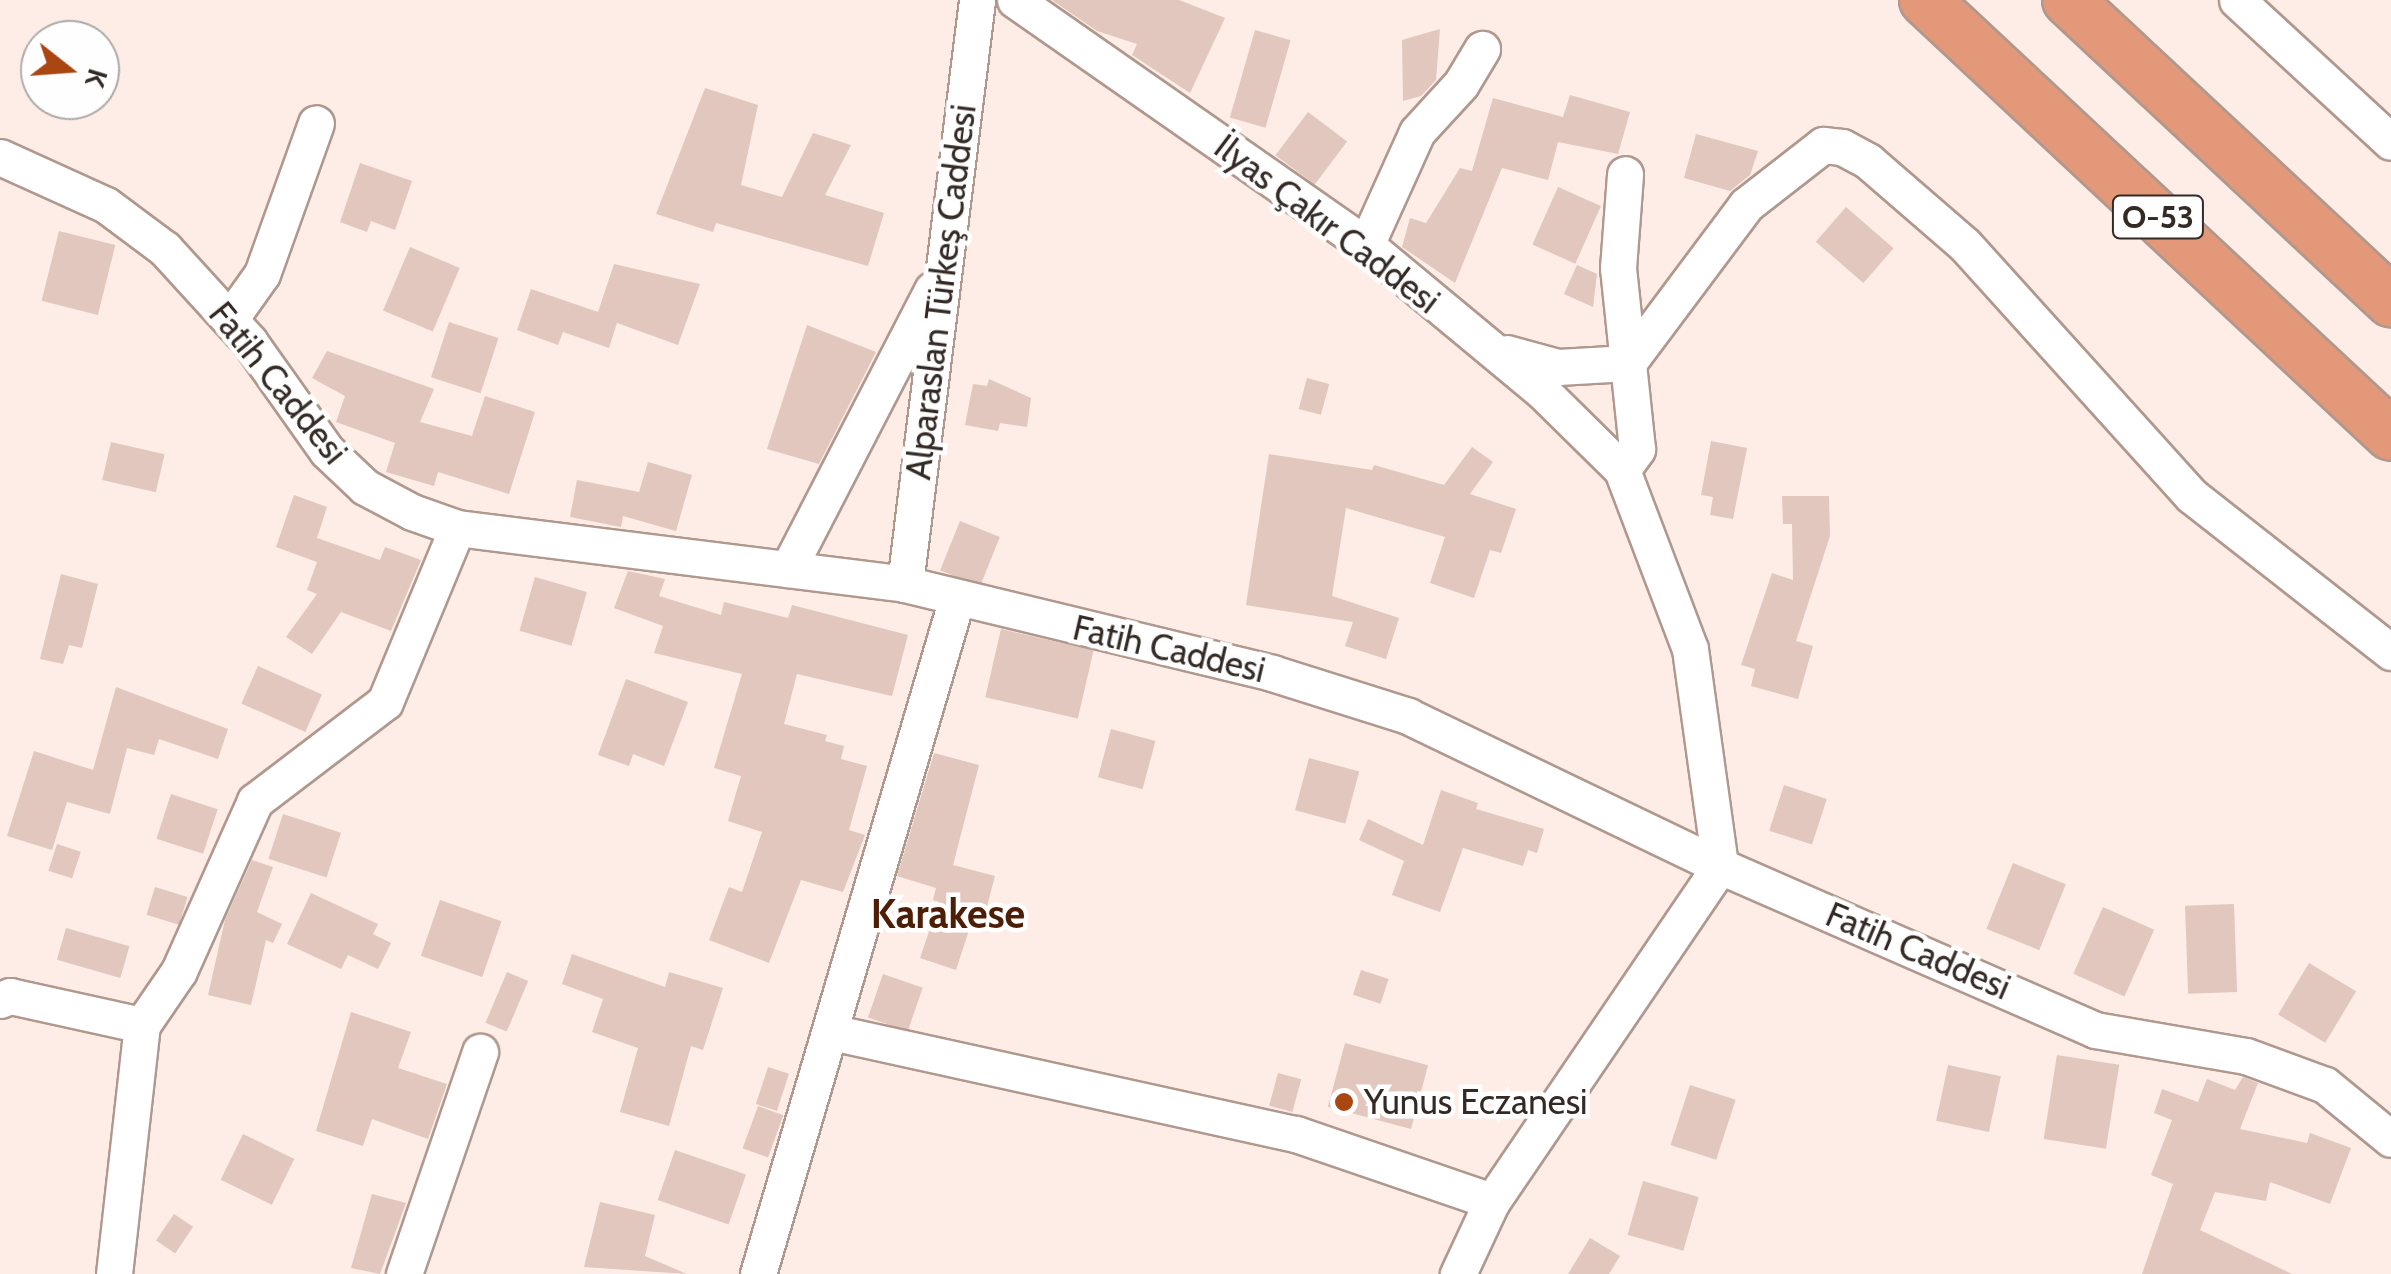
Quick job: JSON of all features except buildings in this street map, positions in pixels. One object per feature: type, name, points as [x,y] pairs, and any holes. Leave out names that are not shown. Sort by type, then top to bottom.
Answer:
[{"type":"highway","name":"O-53","points":[[1925,0],[2391,435]]},
{"type":"highway","name":"O-53","points":[[2068,0],[2391,301]]},
{"type":"street","name":"Alparaslan Türkeş Caddesi","points":[[904,584],[977,0]]},
{"type":"street","name":"İlyas Çakır Caddesi","points":[[1015,0],[1366,245],[1488,346],[1622,470]]},
{"type":"street","points":[[2236,0],[2391,142]]},
{"type":"street","points":[[1366,245],[1418,132],[1461,84],[1482,49]]},
{"type":"street","points":[[230,319],[262,274],[316,123]]},
{"type":"street","points":[[1488,346],[1558,367],[1628,363],[1746,205],[1824,145],[1842,146],[1868,161],[1965,245],[2192,496],[2391,652]]},
{"type":"street","name":"Fatih Caddesi","points":[[0,157],[106,206],[165,248],[230,319],[327,452],[365,487],[457,528],[904,584],[1272,673],[1408,716],[1720,866],[2094,1030],[2246,1056],[2325,1085],[2391,1139]]},
{"type":"street","points":[[1469,1267],[1492,1201],[1720,866],[1690,649],[1622,470],[1637,449],[1618,268],[1625,174]]},
{"type":"street","points":[[788,569],[944,267]]},
{"type":"street","points":[[114,1274],[142,1025],[179,972],[255,801],[385,702],[457,528]]},
{"type":"street","points":[[758,1274],[957,598]]},
{"type":"street","points":[[0,1000],[10,996],[142,1025]]},
{"type":"street","points":[[831,1032],[1296,1134],[1492,1201]]},
{"type":"street","points":[[404,1274],[480,1052]]},
{"type":"place","name":"Yunus Eczanesi","points":[[1344,1102]]},
{"type":"district","name":"Karakese","points":[[948,914]]}]
